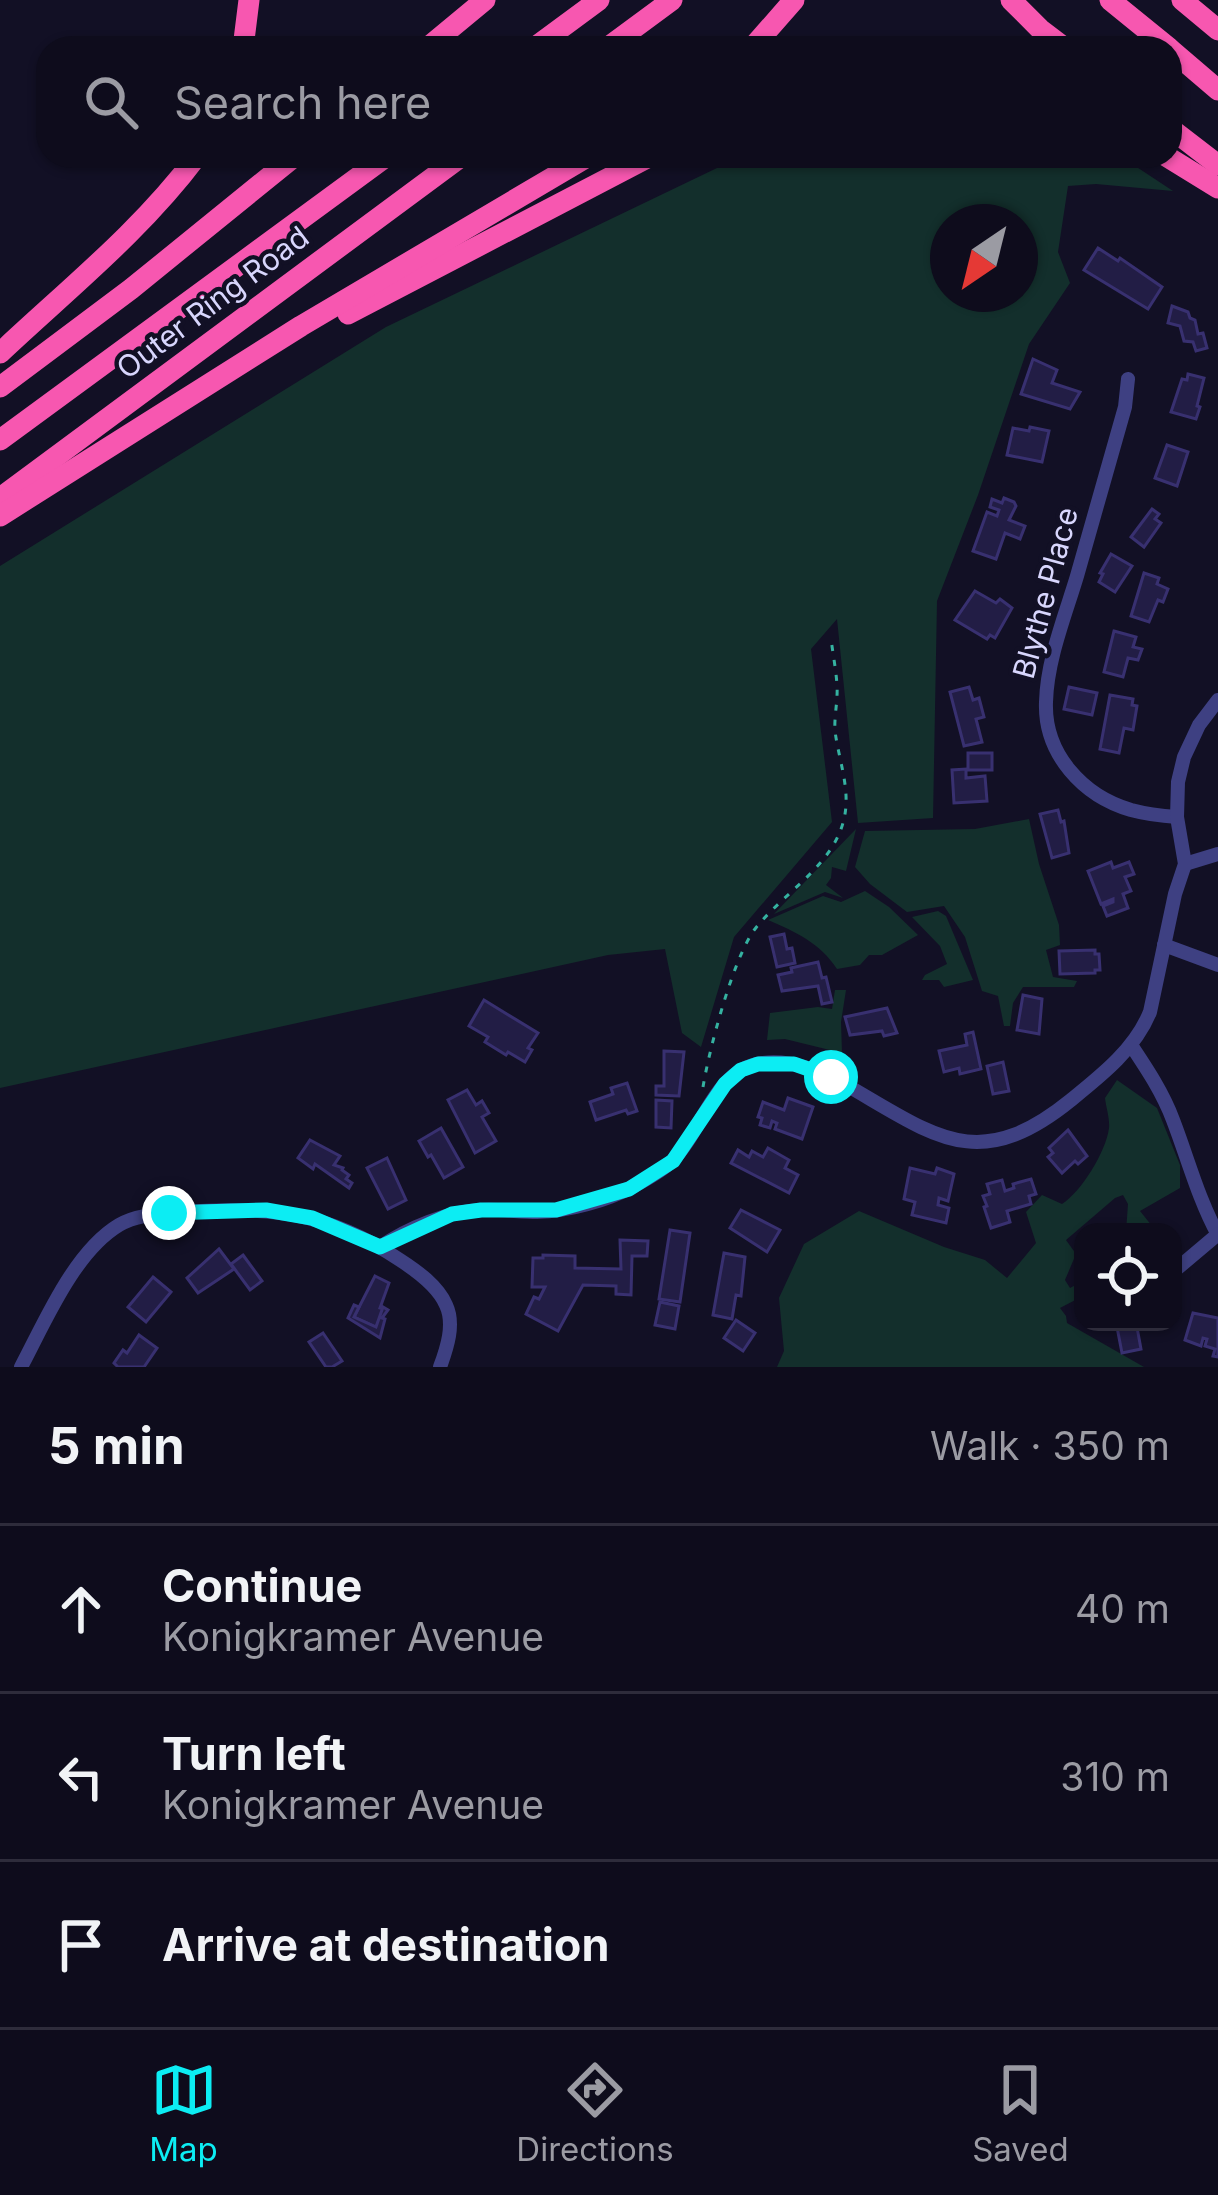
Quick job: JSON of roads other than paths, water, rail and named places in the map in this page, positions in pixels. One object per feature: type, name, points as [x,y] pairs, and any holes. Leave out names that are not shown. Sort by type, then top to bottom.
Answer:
[{"type":"highway","points":[[245,36],[249,0]]},
{"type":"highway","points":[[441,36],[484,0]]},
{"type":"highway","points":[[550,36],[599,0]]},
{"type":"highway","points":[[623,36],[672,0]]},
{"type":"highway","points":[[763,36],[794,0]]},
{"type":"highway","points":[[1011,0],[1049,36]]},
{"type":"highway","points":[[1110,0],[1155,36]]},
{"type":"highway","points":[[1182,0],[1218,31]]},
{"type":"highway","points":[[1182,58],[1218,90]]},
{"type":"highway","points":[[1182,137],[1218,165]]},
{"type":"highway","points":[[1182,166],[1218,188]]},
{"type":"highway","points":[[0,353],[118,245],[187,168]]},
{"type":"highway","points":[[0,387],[280,168]]},
{"type":"highway","name":"Outer Ring Road","points":[[0,440],[371,168]]},
{"type":"highway","name":"Outer Ring Road","points":[[0,498],[445,168]]},
{"type":"highway","points":[[0,516],[216,379],[569,168]]},
{"type":"highway","points":[[216,379],[628,168]]},
{"type":"street","name":"Blythe Place","points":[[1128,379],[1125,407],[1054,655],[1047,727],[1059,756],[1087,788],[1130,810],[1177,818]]},
{"type":"street","points":[[380,1247],[452,1214],[556,1210],[629,1189],[673,1161],[725,1084],[741,1070],[758,1064],[794,1064],[831,1077],[950,1138],[982,1143],[1013,1137],[1044,1122],[1131,1045],[1150,1012],[1185,864],[1177,818],[1178,782],[1198,725],[1218,700]]},
{"type":"street","points":[[1185,864],[1218,854]]},
{"type":"street","points":[[1164,945],[1218,964]]},
{"type":"street","points":[[1131,1045],[1172,1116],[1202,1205],[1218,1234],[1182,1264]]},
{"type":"street","points":[[21,1367],[76,1268],[94,1245],[124,1222],[169,1213],[266,1210],[312,1218],[380,1247],[416,1271],[447,1306],[450,1326],[440,1367]]}]
